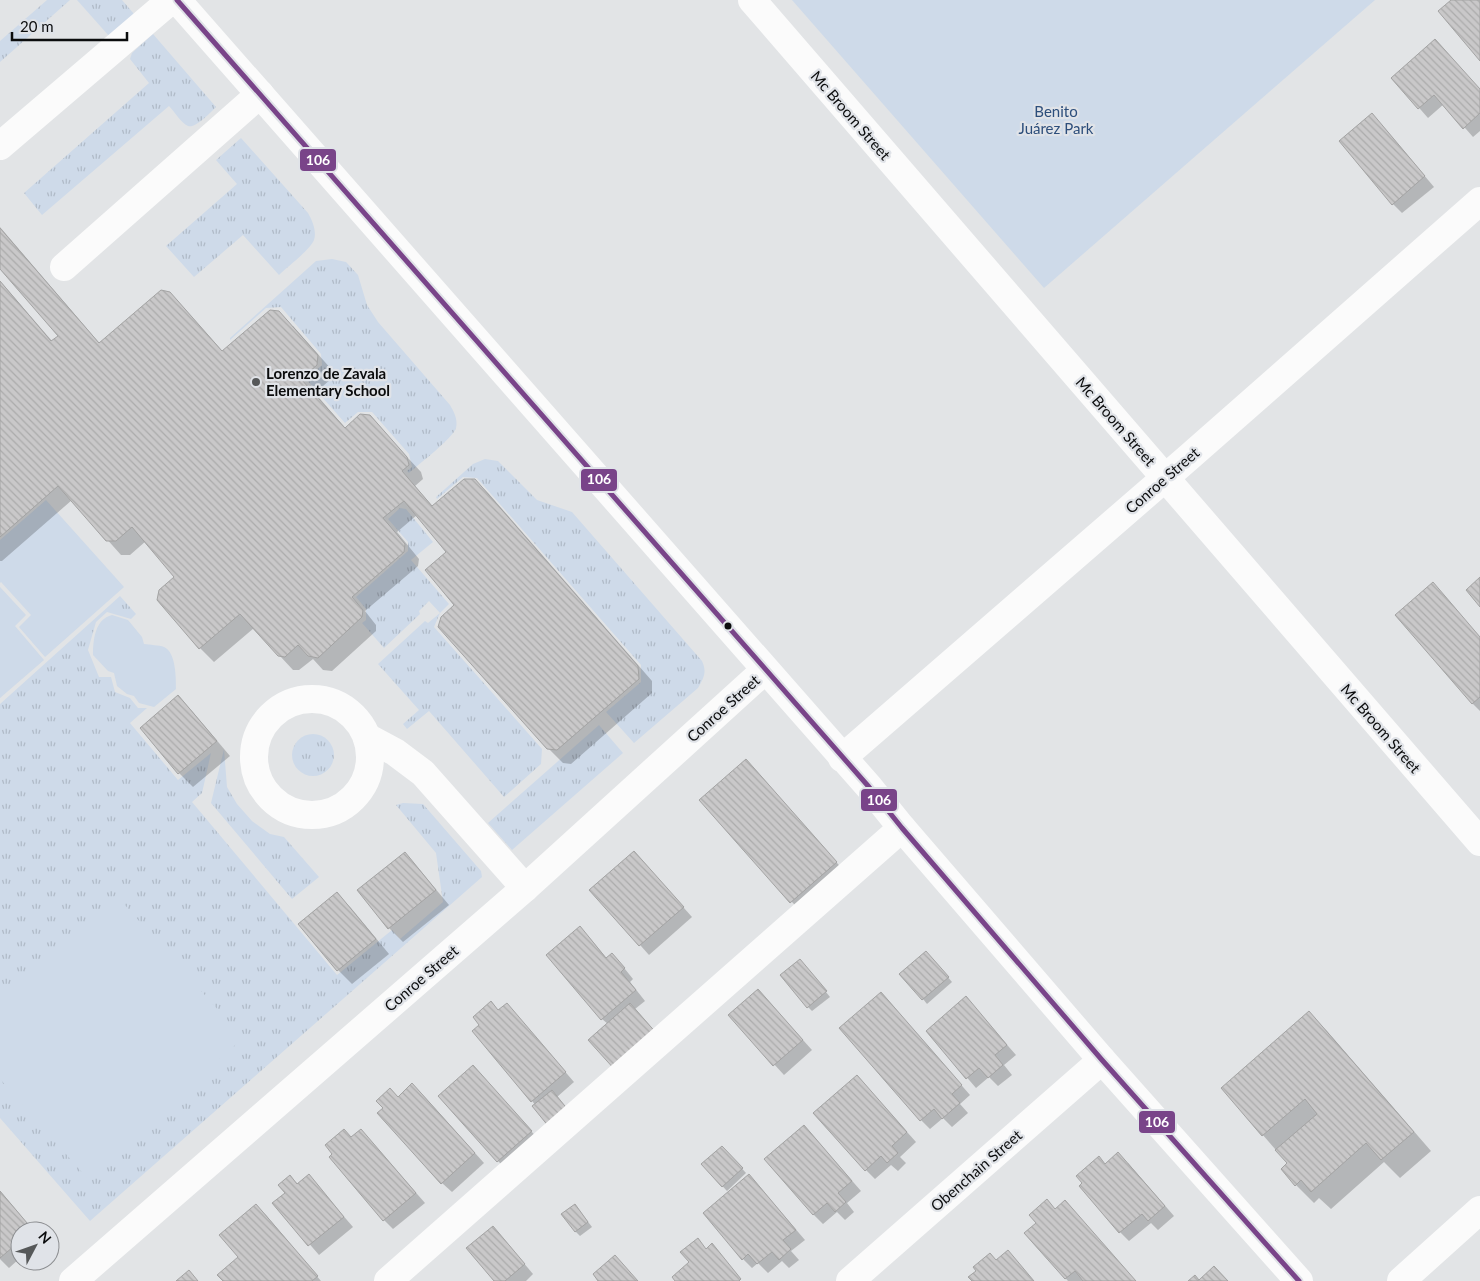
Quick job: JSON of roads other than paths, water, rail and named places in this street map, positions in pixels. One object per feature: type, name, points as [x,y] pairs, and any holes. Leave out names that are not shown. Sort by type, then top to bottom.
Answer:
[{"type":"street","points":[[0,146],[171,0]]},
{"type":"street","points":[[177,0],[842,758],[1102,1060],[1299,1281]]},
{"type":"street","name":"Mc Broom Street","points":[[752,0],[1164,478],[1478,835]]},
{"type":"street","points":[[64,267],[260,94]]},
{"type":"street","name":"Conroe Street","points":[[842,758],[1480,201]]},
{"type":"street","name":"Conroe Street","points":[[73,1281],[525,888],[765,670]]},
{"type":"street","points":[[367,737],[370,760],[365,782],[352,801],[332,813],[309,816],[286,811],[268,797],[256,777],[252,754],[258,731],[272,713],[292,701],[315,698],[337,704],[355,718],[367,737],[396,752],[422,774],[525,888]]},
{"type":"street","points":[[388,1281],[902,828]]},
{"type":"street","name":"Obenchain Street","points":[[850,1281],[1102,1060]]},
{"type":"street","points":[[1401,1281],[1480,1210]]},
{"type":"place","name":"Lorenzo de Zavala Elementary School","points":[[256,382]]},
{"type":"park label","name":"Benito Juárez Park","points":[[1056,120]]}]
